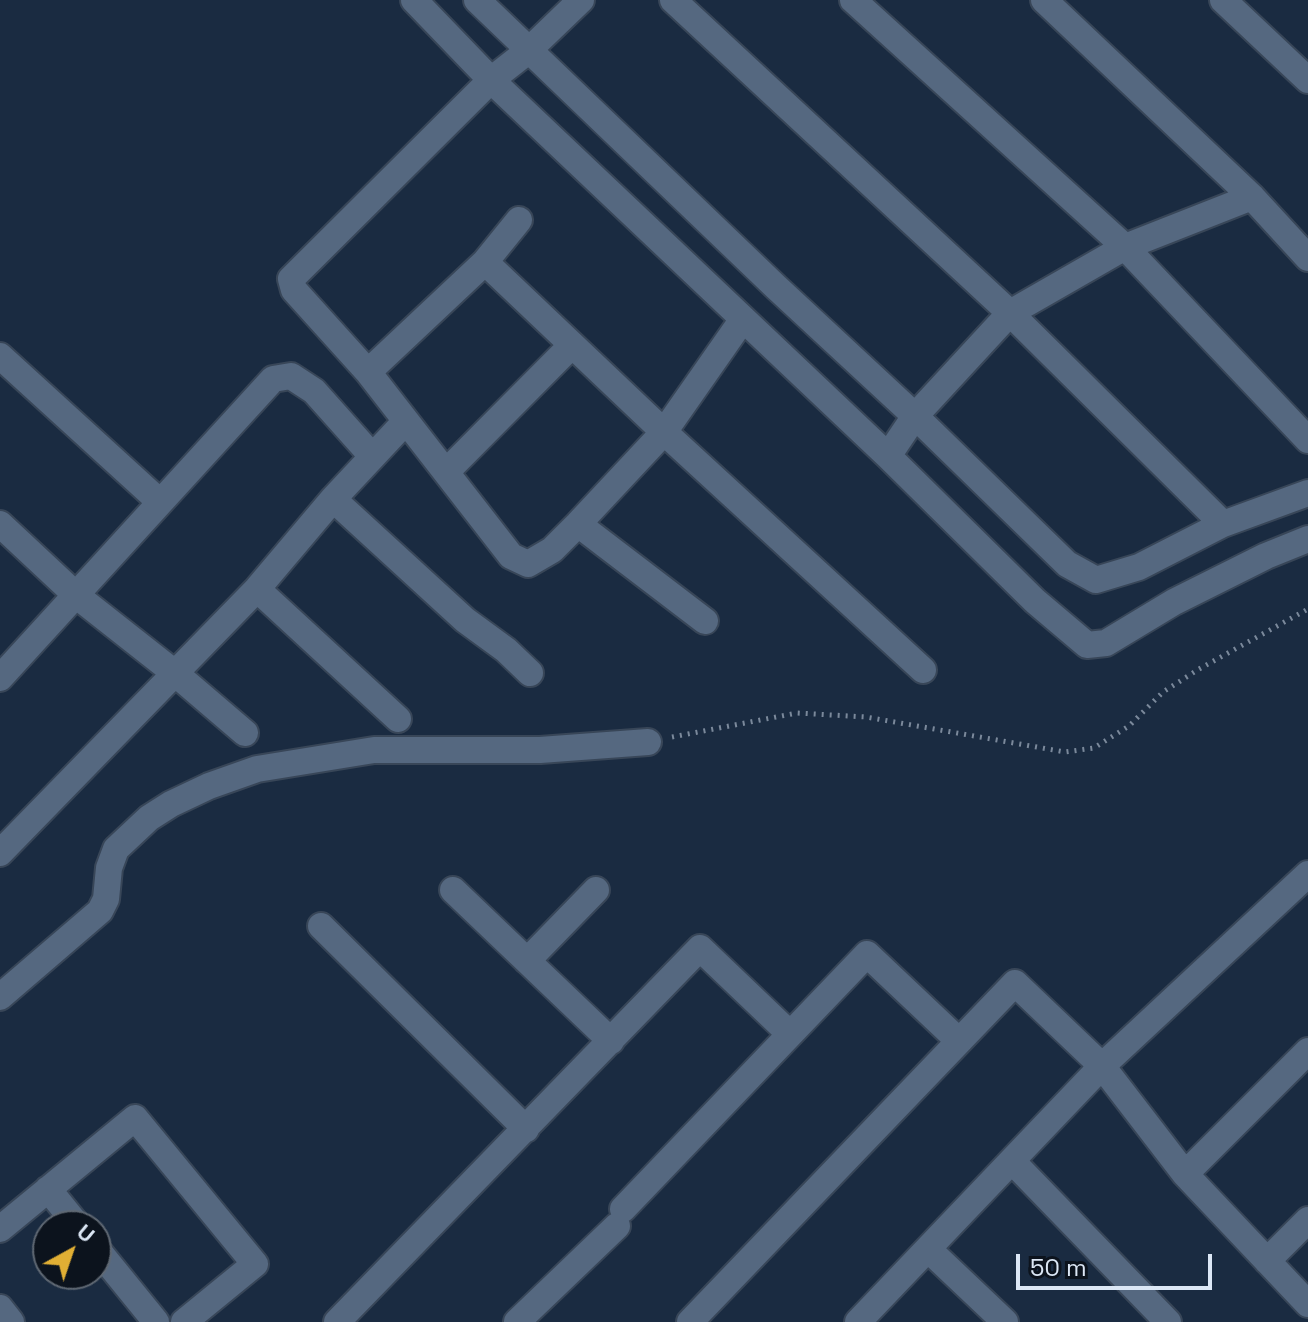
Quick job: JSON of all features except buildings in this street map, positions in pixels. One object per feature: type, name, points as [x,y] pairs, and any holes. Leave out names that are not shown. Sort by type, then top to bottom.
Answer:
[{"type":"street","points":[[414,0],[491,80],[888,456],[1035,601],[1087,645],[1106,643],[1174,602],[1266,556],[1308,539]]},
{"type":"street","points":[[477,0],[1067,564],[1096,580],[1139,567],[1223,524],[1308,493]]},
{"type":"street","points":[[581,0],[528,51],[491,80],[291,279],[294,290],[368,372],[511,556],[528,564],[544,556],[578,524],[664,432],[743,319]]},
{"type":"street","points":[[673,0],[1010,313],[1223,524]]},
{"type":"street","points":[[853,0],[1125,247],[1308,440]]},
{"type":"street","points":[[1044,0],[1252,197],[1308,258]]},
{"type":"street","points":[[1223,0],[1308,80]]},
{"type":"street","points":[[888,456],[915,416],[1010,313],[1125,247],[1252,197]]},
{"type":"street","points":[[368,372],[485,262],[519,220]]},
{"type":"street","points":[[485,262],[923,670]]},
{"type":"street","points":[[446,472],[572,345]]},
{"type":"street","points":[[0,356],[160,502]]},
{"type":"street","points":[[0,678],[273,379],[291,376],[314,391],[372,456]]},
{"type":"street","points":[[0,853],[257,589],[333,499],[406,421]]},
{"type":"street","points":[[333,499],[465,620],[499,644],[530,673]]},
{"type":"street","points":[[0,524],[77,596],[245,733]]},
{"type":"street","points":[[578,524],[705,621]]},
{"type":"street","points":[[257,589],[398,719]]},
{"type":"street","points":[[0,997],[100,911],[106,899],[109,868],[116,849],[149,818],[209,786],[257,769],[374,750],[540,750],[648,742]]},
{"type":"street","points":[[858,1322],[1102,1066],[1308,874]]},
{"type":"street","points":[[453,890],[611,1041]]},
{"type":"street","points":[[527,961],[596,890]]},
{"type":"street","points":[[321,926],[526,1129]]},
{"type":"street","points":[[337,1322],[700,948],[790,1034]]},
{"type":"street","points":[[517,1322],[620,1218],[867,954],[959,1041]]},
{"type":"street","points":[[690,1322],[1015,983],[1102,1066],[1185,1174],[1308,1304]]},
{"type":"street","points":[[1185,1174],[1308,1051]]},
{"type":"street","points":[[0,1229],[135,1118],[255,1264],[184,1322]]},
{"type":"street","points":[[1012,1161],[1168,1322]]},
{"type":"street","points":[[48,1189],[65,1210]]},
{"type":"street","points":[[1267,1261],[1308,1220]]},
{"type":"street","points":[[928,1249],[1005,1322]]},
{"type":"street","points":[[112,1268],[156,1322]]},
{"type":"street","points":[[0,1308],[11,1322]]},
{"type":"path","points":[[648,742],[797,713],[866,717],[1065,752],[1094,748],[1129,726],[1163,692],[1308,609]]}]
